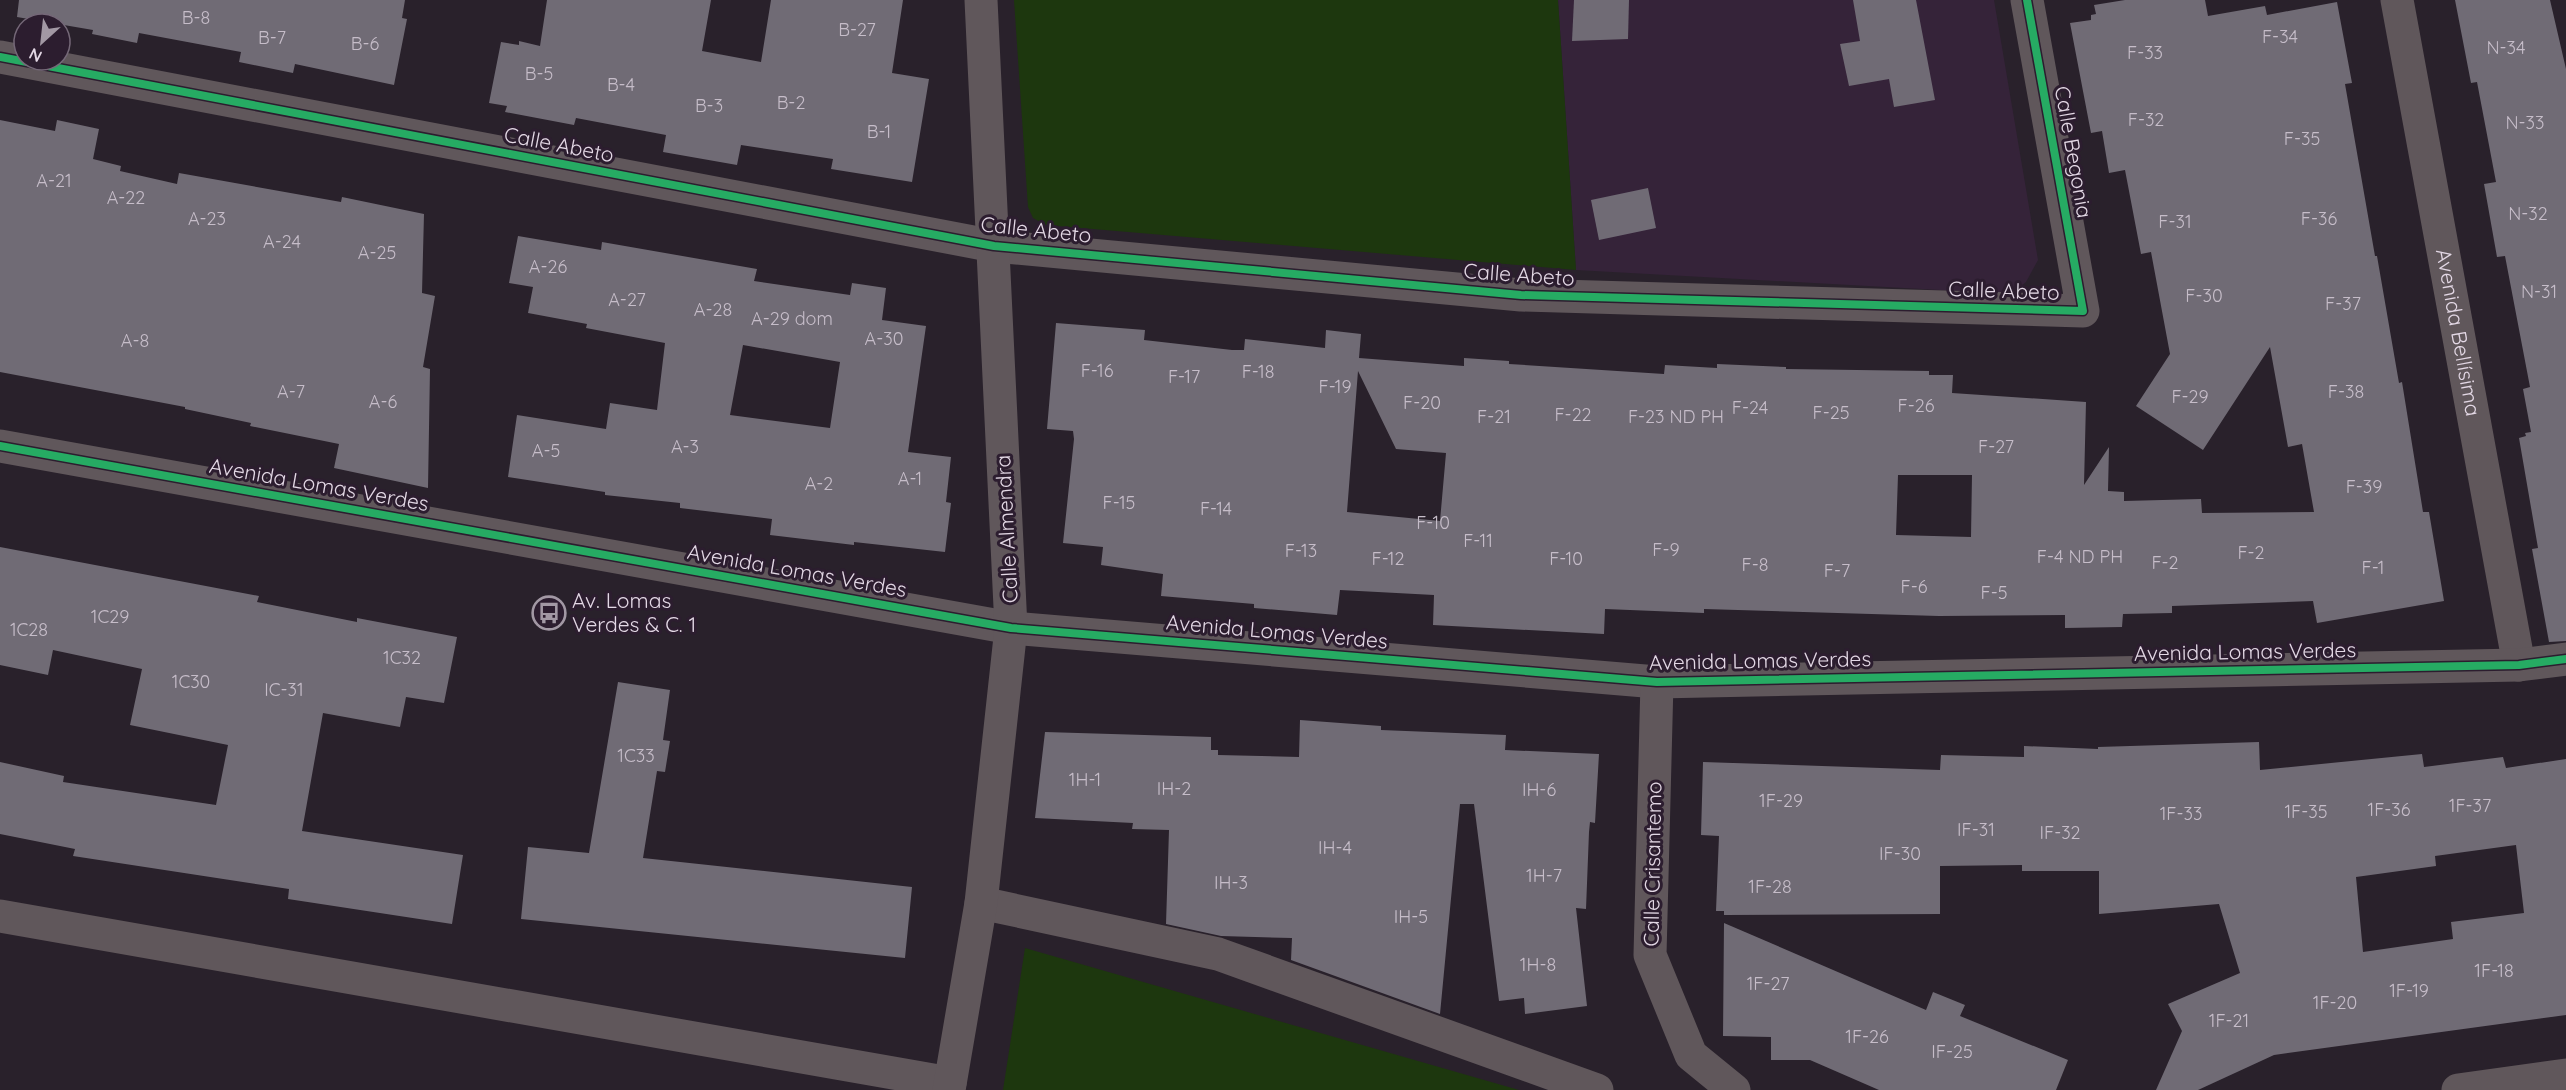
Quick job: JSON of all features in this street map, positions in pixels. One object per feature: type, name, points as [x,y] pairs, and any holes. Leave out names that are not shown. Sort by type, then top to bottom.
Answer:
[{"type":"street","name":"Calle Almendra","points":[[949,1087],[981,903],[1011,628],[981,0]]},
{"type":"street","name":"Calle Begonia","points":[[2027,0],[2083,311]]},
{"type":"street","name":"Avenida Bellísima","points":[[2397,0],[2519,665]]},
{"type":"street","name":"Calle Abeto","points":[[0,57],[994,246],[1521,295],[2083,311]]},
{"type":"street","name":"Avenida Lomas Verdes","points":[[0,446],[1011,628],[1657,682],[2519,665],[2566,659]]},
{"type":"street","name":"Calle Crisantemo","points":[[1657,682],[1650,954],[1691,1055],[1734,1090]]},
{"type":"street","points":[[981,903],[1218,954],[1597,1090]]},
{"type":"street","points":[[0,916],[949,1087]]},
{"type":"street","points":[[2458,1090],[2566,1075]]},
{"type":"shaded area","points":[[1558,0],[1994,0],[2038,260],[2026,282],[2012,294],[1576,270]]},
{"type":"green space","points":[[1014,0],[1558,0],[1576,270],[1046,225],[1033,218],[1028,207]]},
{"type":"green space","points":[[1025,948],[1519,1090],[1003,1090]]},
{"type":"building","points":[[19,0],[405,0],[402,18],[407,19],[394,85],[295,64],[293,73],[239,62],[241,52],[139,33],[137,43],[92,34],[93,30],[72,26],[72,12],[18,12]]},
{"type":"building","points":[[547,0],[711,0],[702,51],[761,62],[771,0],[903,0],[892,73],[929,79],[912,182],[831,169],[833,159],[741,145],[737,165],[663,152],[666,135],[576,118],[574,125],[505,112],[507,106],[489,103],[501,42],[519,45],[519,41],[540,46]]},
{"type":"building","points":[[1574,0],[1629,0],[1628,39],[1572,41]]},
{"type":"building","points":[[1853,0],[1916,0],[1935,100],[1894,107],[1889,79],[1849,86],[1840,44],[1860,41]]},
{"type":"building","points":[[2125,0],[2205,0],[2208,16],[2265,6],[2267,15],[2337,2],[2352,83],[2345,84],[2375,256],[2377,256],[2399,383],[2402,382],[2423,512],[2429,512],[2444,601],[2317,623],[2313,601],[2172,606],[2172,613],[2123,614],[2122,627],[2065,628],[2065,615],[1939,616],[1704,609],[1704,613],[1605,609],[1604,634],[1433,625],[1434,595],[1340,590],[1337,615],[1254,608],[1254,604],[1161,596],[1163,574],[1101,565],[1103,547],[1063,543],[1074,439],[1073,431],[1047,429],[1056,323],[1145,330],[1144,340],[1232,350],[1244,350],[1245,339],[1325,348],[1326,330],[1361,334],[1359,358],[1464,366],[1464,358],[1509,361],[1509,364],[1664,374],[1665,365],[1717,368],[1717,364],[1786,367],[1786,369],[1929,371],[1929,375],[1953,375],[1952,393],[2086,402],[2084,485],[2109,447],[2108,491],[2124,492],[2124,501],[2201,499],[2202,513],[2314,512],[2302,444],[2288,447],[2270,347],[2203,450],[2136,406],[2170,354],[2151,252],[2141,254],[2125,170],[2109,173],[2102,131],[2091,133],[2070,23],[2091,20],[2091,15],[2096,14],[2094,5]],"holes":[[[1358,371],[1396,449],[1446,453],[1440,521],[1347,512]],[[1898,475],[1972,475],[1971,537],[1896,535]]]},
{"type":"building","points":[[2455,0],[2550,0],[2566,69],[2566,641],[2549,642],[2532,549],[2538,548],[2519,438],[2531,432],[2523,389],[2530,387],[2505,256],[2497,257],[2484,184],[2496,182],[2477,82],[2471,83]]},
{"type":"building","points":[[0,120],[55,131],[57,120],[99,129],[93,159],[121,166],[120,171],[177,184],[179,173],[341,202],[342,197],[424,214],[422,293],[435,296],[423,367],[430,369],[428,488],[334,468],[339,444],[250,426],[251,423],[185,409],[185,407],[0,372]]},
{"type":"building","points":[[1648,188],[1656,228],[1599,240],[1591,200]]},
{"type":"building","points":[[518,236],[601,250],[602,242],[757,269],[754,281],[850,295],[852,283],[886,288],[882,320],[926,326],[908,452],[951,457],[946,502],[951,503],[945,552],[854,542],[854,545],[770,535],[772,519],[680,508],[680,503],[605,495],[605,492],[508,477],[517,415],[606,429],[610,403],[657,410],[665,343],[586,328],[587,324],[528,313],[533,287],[509,283]],"holes":[[[743,345],[840,362],[830,428],[730,415]]]},
{"type":"building","points":[[0,547],[259,596],[257,602],[357,622],[357,618],[457,637],[444,703],[406,697],[400,727],[323,713],[302,831],[463,855],[452,924],[288,899],[289,889],[73,856],[75,849],[0,834],[0,762],[64,776],[63,782],[216,805],[228,745],[130,725],[142,669],[53,650],[48,675],[0,665]]},
{"type":"building","points":[[618,682],[670,690],[663,740],[670,741],[665,772],[657,771],[643,858],[912,887],[905,958],[521,919],[528,847],[589,853]]},
{"type":"building","points":[[1300,720],[1381,726],[1381,730],[1506,735],[1505,750],[1599,754],[1595,823],[1590,822],[1589,832],[1586,909],[1576,908],[1587,1006],[1525,1014],[1524,998],[1499,1001],[1474,804],[1460,804],[1440,1014],[1291,960],[1292,938],[1221,936],[1166,924],[1169,830],[1132,829],[1133,823],[1035,818],[1045,732],[1211,737],[1211,750],[1218,750],[1218,755],[1299,757]]},
{"type":"building","points":[[2259,742],[2260,770],[2422,754],[2424,767],[2503,757],[2506,768],[2566,759],[2566,1015],[2274,1055],[2198,1090],[2156,1090],[2182,1031],[2168,1004],[2240,973],[2219,904],[2099,914],[2099,871],[2022,871],[2022,865],[1940,866],[1940,914],[1724,915],[1724,911],[1716,911],[1719,836],[1701,835],[1703,762],[1940,770],[1941,755],[2024,757],[2024,746],[2098,749],[2098,747]],"holes":[[[2516,845],[2524,913],[2451,922],[2453,939],[2363,952],[2356,877],[2436,866],[2435,856]]]},
{"type":"building","points":[[1724,923],[1926,1010],[1933,992],[1965,1005],[1960,1016],[2068,1060],[2056,1090],[1879,1090],[1810,1060],[1771,1060],[1771,1037],[1723,1036]]},
{"type":"cycle path","points":[[0,57],[994,246],[1521,295],[2083,311],[2027,0]]},
{"type":"cycle path","points":[[0,446],[1011,628],[1657,682],[2519,665],[2566,659]]},
{"type":"place","name":"Av. Lomas Verdes & C. 1","points":[[549,613]]}]
